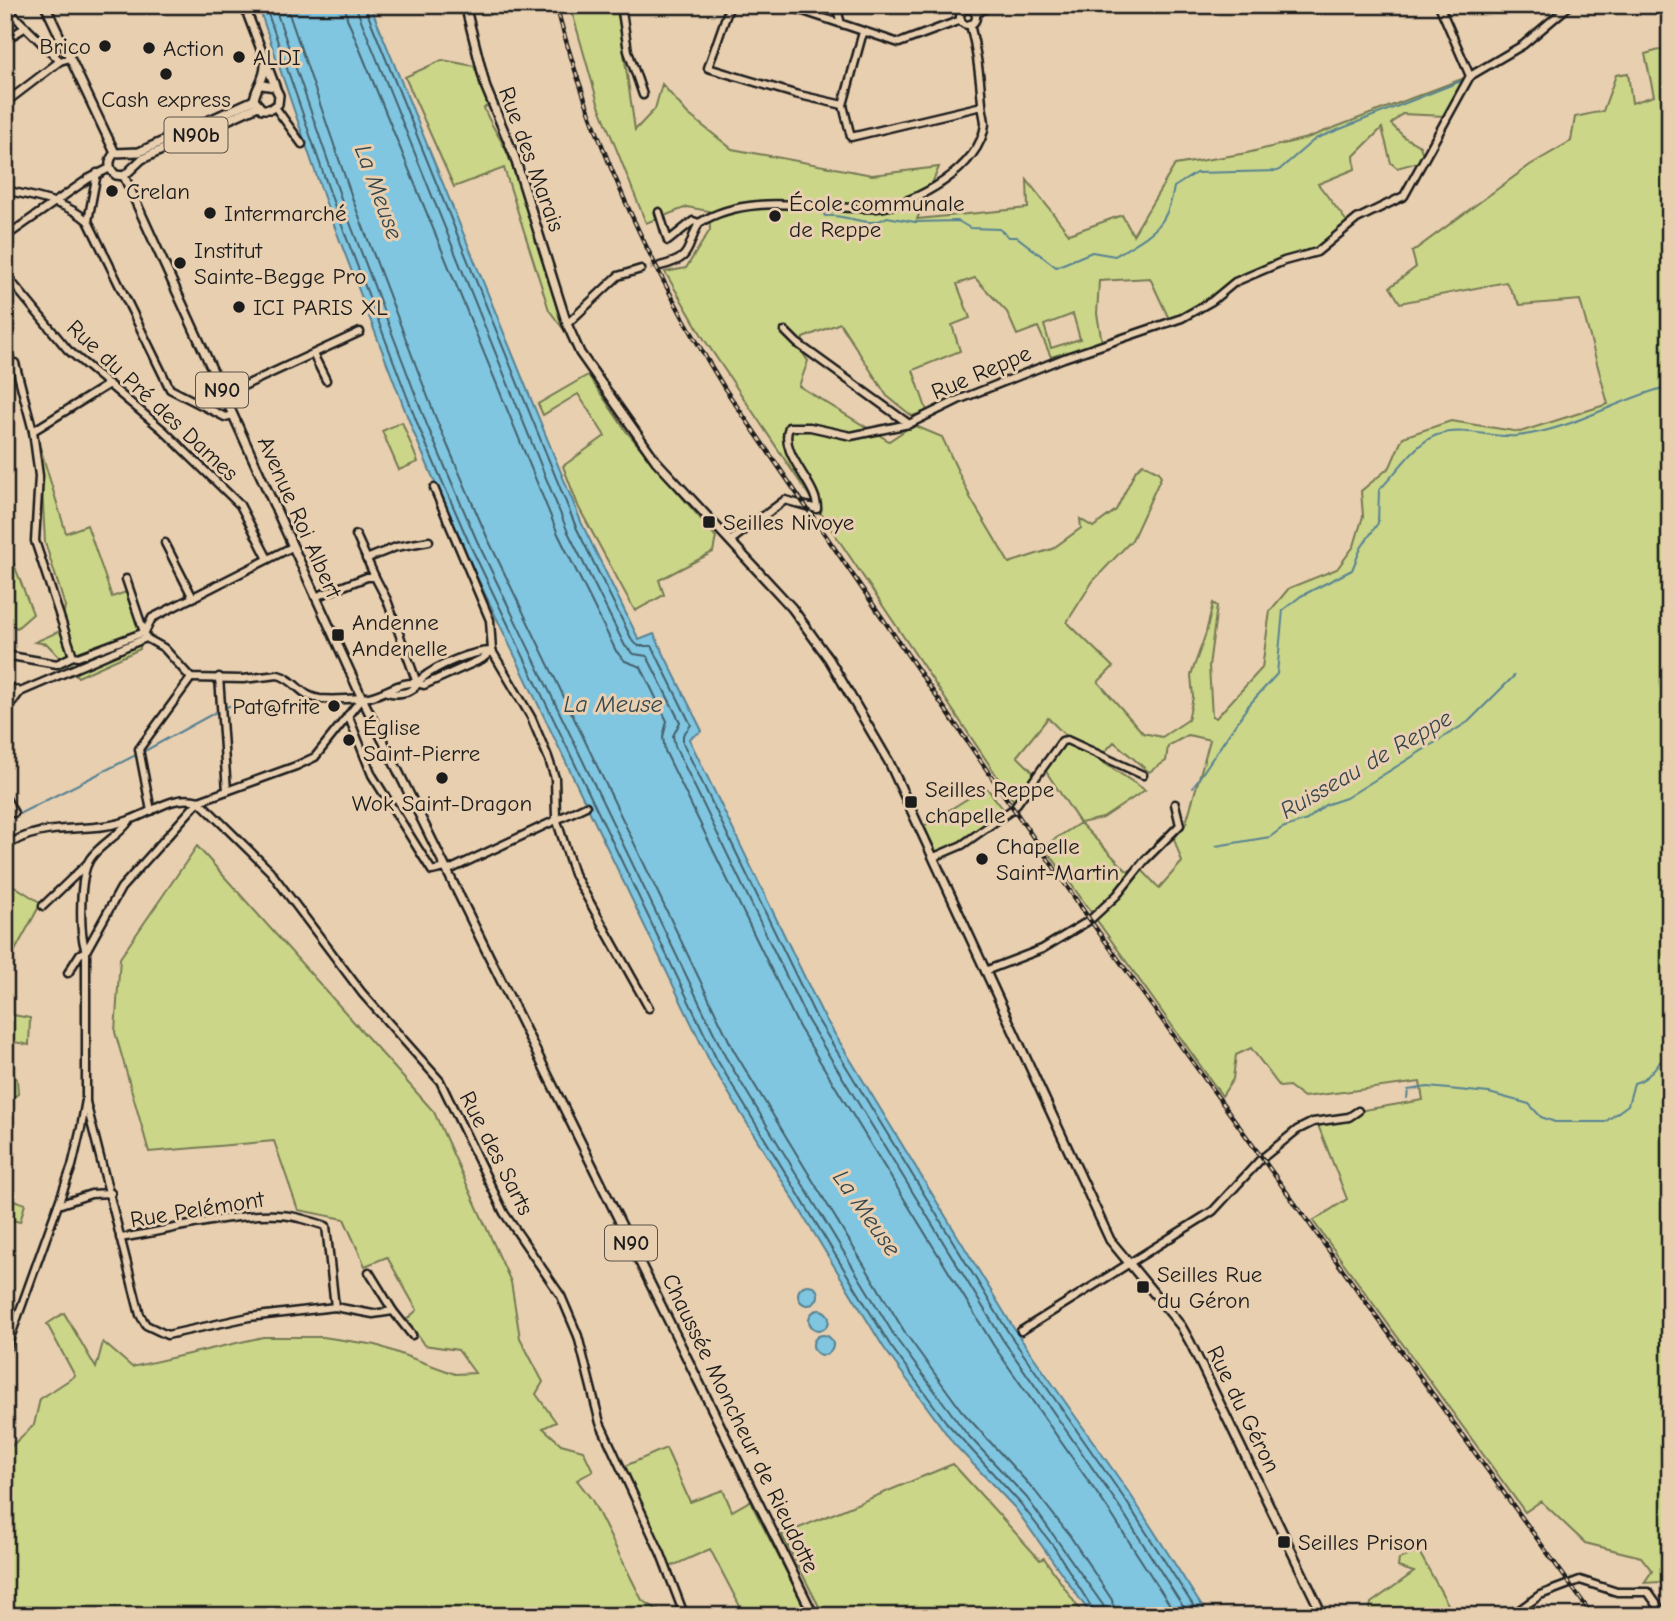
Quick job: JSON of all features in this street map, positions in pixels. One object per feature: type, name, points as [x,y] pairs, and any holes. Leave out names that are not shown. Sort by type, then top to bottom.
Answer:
[{"type":"main road","points":[[45,5],[115,153]]},
{"type":"main road","points":[[244,5],[265,65],[279,95],[275,107],[266,110],[256,103],[255,93],[262,85],[265,65]]},
{"type":"main road","name":"Rue des Marais","points":[[465,5],[486,88],[514,155],[567,324]]},
{"type":"main road","points":[[262,85],[275,87]]},
{"type":"main road","name":"N90b","points":[[130,154],[256,103]]},
{"type":"main road","name":"N90b","points":[[134,164],[256,103]]},
{"type":"main road","points":[[123,151],[130,154],[134,164],[131,172],[124,176],[116,175],[110,168],[110,160],[115,153],[123,151]]},
{"type":"main road","name":"Avenue Roi Albert","points":[[124,176],[315,597],[446,870]]},
{"type":"main road","points":[[567,324],[580,353],[656,461],[792,608],[829,659],[889,762],[985,971]]},
{"type":"main road","name":"Chaussée Moncheur de Rieudotte","points":[[446,870],[814,1616]]},
{"type":"main road","name":"Rue du Géron","points":[[985,971],[1110,1240],[1126,1263],[1181,1326],[1323,1616]]},
{"type":"street","points":[[621,5],[628,51],[643,95]]},
{"type":"street","points":[[730,5],[708,68],[795,94],[843,104]]},
{"type":"street","points":[[785,5],[899,43],[961,20],[970,24]]},
{"type":"street","points":[[836,5],[841,24]]},
{"type":"street","points":[[660,266],[681,261],[691,248],[699,223],[712,215],[749,206],[878,208],[901,203],[956,173],[979,140],[985,125],[980,67],[970,24],[976,14],[990,5]]},
{"type":"street","points":[[1440,5],[1470,76],[1523,44],[1570,5]]},
{"type":"street","points":[[5,7],[60,61]]},
{"type":"street","points":[[961,20],[963,7],[976,14]]},
{"type":"street","points":[[5,40],[26,27]]},
{"type":"street","points":[[863,32],[843,104],[851,137],[982,106]]},
{"type":"street","points":[[5,103],[60,61],[70,58]]},
{"type":"street","name":"Rue Reppe","points":[[785,331],[797,343],[909,424],[958,400],[1064,358],[1182,318],[1212,301],[1235,282],[1261,270],[1317,252],[1357,219],[1404,196],[1470,76]]},
{"type":"street","points":[[275,107],[302,144]]},
{"type":"street","points":[[5,237],[97,173],[110,168]]},
{"type":"street","points":[[88,221],[97,173]]},
{"type":"street","points":[[5,190],[53,202],[77,212],[88,221],[170,389],[225,417],[233,415]]},
{"type":"street","points":[[659,212],[668,241],[693,221],[699,223]]},
{"type":"street","points":[[567,324],[618,276],[641,269]]},
{"type":"street","name":"Rue du Pré des Dames","points":[[5,274],[68,350],[163,430],[240,505],[268,559]]},
{"type":"street","points":[[224,396],[360,332]]},
{"type":"street","points":[[313,354],[326,380]]},
{"type":"street","points":[[15,363],[33,431],[39,475],[35,541],[73,656]]},
{"type":"street","points":[[33,431],[109,384]]},
{"type":"street","points":[[730,541],[785,500],[817,509],[814,496],[790,446],[787,432],[789,427],[810,427],[851,436],[909,424]]},
{"type":"street","points":[[434,488],[491,620],[492,651],[531,717],[548,757],[555,778],[556,818],[574,874],[649,1008]]},
{"type":"street","points":[[356,535],[387,600],[417,683]]},
{"type":"street","points":[[366,559],[396,547],[429,541]]},
{"type":"street","points":[[165,543],[194,598]]},
{"type":"street","points":[[5,712],[20,692],[146,635],[152,618],[292,547]]},
{"type":"street","points":[[315,597],[367,577],[375,577]]},
{"type":"street","points":[[126,579],[146,635],[164,648],[191,678]]},
{"type":"street","points":[[5,655],[57,664],[73,656],[146,635]]},
{"type":"street","points":[[191,678],[284,676],[299,691],[316,699],[362,698],[388,692],[392,687],[412,681],[424,685],[482,659],[492,651]]},
{"type":"street","points":[[219,677],[227,791]]},
{"type":"street","points":[[150,811],[139,749],[191,678]]},
{"type":"street","points":[[5,685],[20,692]]},
{"type":"street","points":[[5,847],[34,831],[129,821],[175,799],[199,801],[315,757],[362,698]]},
{"type":"street","points":[[348,715],[372,775],[432,871],[446,870],[586,806]]},
{"type":"street","points":[[934,857],[962,845],[1013,809],[1062,741],[1067,740],[1143,775]]},
{"type":"street","points":[[5,796],[14,813]]},
{"type":"street","points":[[68,973],[80,954],[86,951],[121,888],[199,801]]},
{"type":"street","name":"Rue des Sarts","points":[[199,801],[270,871],[362,993],[440,1081],[503,1213],[561,1296],[578,1336],[600,1423],[661,1554],[682,1609],[676,1616]]},
{"type":"street","points":[[985,971],[1042,949],[1104,909],[1180,825],[1175,804]]},
{"type":"street","points":[[43,906],[129,821]]},
{"type":"street","points":[[5,1352],[72,1166],[86,1100],[86,951],[82,936],[82,900],[88,863]]},
{"type":"street","name":"Rue Pelémont","points":[[86,1100],[120,1238],[276,1214],[326,1226],[335,1307]]},
{"type":"street","points":[[1021,1331],[1213,1211],[1260,1160],[1297,1130],[1313,1122],[1349,1117],[1358,1111]]},
{"type":"street","name":"Rue Pelémont","points":[[58,1205],[90,1194],[111,1193]]},
{"type":"street","points":[[120,1238],[140,1315],[154,1331],[167,1335],[249,1317],[335,1307],[373,1314],[393,1311]]},
{"type":"street","points":[[369,1272],[393,1311],[412,1335]]},
{"type":"street","points":[[1511,1616],[1540,1595],[1580,1580],[1617,1592],[1648,1592],[1665,1616]]},
{"type":"green space","points":[[570,5],[617,5],[635,130],[655,109],[662,84],[688,114],[732,149],[872,175],[939,167],[917,219],[1028,208],[1027,180],[1069,234],[1122,215],[1133,235],[1175,165],[1247,153],[1307,138],[1464,78],[1445,116],[1402,114],[1391,124],[1404,137],[1420,146],[1423,155],[1419,162],[1397,168],[1391,163],[1382,128],[1354,156],[1355,169],[1318,184],[1348,223],[1317,250],[1261,268],[1182,316],[1169,319],[1150,278],[1099,281],[1097,314],[1102,342],[1051,357],[1038,327],[1017,335],[1007,312],[975,278],[957,284],[970,318],[952,325],[960,351],[913,370],[927,411],[912,416],[887,396],[840,323],[803,338],[802,352],[808,361],[799,386],[889,441],[913,425],[942,437],[971,499],[1009,563],[1052,549],[1081,528],[1080,519],[1093,527],[1116,510],[1136,470],[1143,464],[1159,472],[1161,477],[1132,540],[1093,581],[1067,622],[1113,667],[1098,682],[1143,733],[1162,737],[1188,720],[1193,697],[1191,675],[1213,603],[1217,606],[1209,666],[1212,716],[1216,718],[1262,668],[1270,611],[1289,588],[1337,569],[1354,546],[1363,516],[1361,491],[1390,467],[1403,437],[1451,421],[1520,432],[1608,404],[1580,300],[1520,305],[1506,282],[1400,303],[1390,287],[1416,267],[1412,252],[1530,165],[1571,141],[1575,117],[1603,111],[1616,75],[1628,73],[1632,103],[1654,96],[1645,54],[1670,47],[1670,1588],[1660,1582],[1644,1583],[1652,1571],[1641,1557],[1585,1543],[1541,1501],[1525,1512],[1313,1221],[1347,1199],[1318,1125],[1358,1111],[1423,1100],[1420,1082],[1304,1097],[1289,1086],[1280,1087],[1251,1048],[1236,1055],[1233,1079],[1222,1096],[1044,846],[1080,823],[1043,767],[1066,736],[1048,718],[1017,756],[1034,773],[1015,803],[704,339],[665,272],[686,268],[710,230],[709,211],[687,207],[646,223],[598,103]],"holes":[[[1073,314],[1080,339],[1051,348],[1044,325]],[[1188,735],[1210,740],[1186,823],[1174,839],[1182,862],[1159,888],[1143,871],[1126,870],[1080,823],[1103,818],[1145,790],[1098,759],[1114,742],[1149,772],[1166,761],[1168,746]]]},
{"type":"green space","points":[[442,60],[474,66],[488,105],[484,108],[508,155],[564,330],[549,310],[504,168],[454,187],[405,77]]},
{"type":"green space","points":[[588,375],[626,431],[716,537],[713,552],[659,580],[664,595],[635,611],[579,508],[563,466],[605,436],[578,394],[543,415],[538,404]]},
{"type":"green space","points":[[402,422],[418,462],[399,470],[382,431]]},
{"type":"green space","points":[[40,447],[66,533],[87,525],[112,597],[129,591],[141,630],[140,649],[78,677],[47,644],[35,642],[67,628],[63,617],[65,606],[45,542]]},
{"type":"green space","points":[[5,554],[10,554],[33,614],[17,628],[5,621]]},
{"type":"green space","points":[[986,787],[1007,814],[975,837],[938,856],[924,826]]},
{"type":"green space","points":[[197,846],[434,1112],[511,1282],[520,1338],[543,1382],[536,1394],[556,1422],[543,1428],[561,1444],[583,1450],[593,1471],[577,1480],[592,1500],[642,1600],[668,1616],[5,1616],[5,1452],[34,1425],[40,1399],[75,1376],[47,1324],[64,1313],[96,1368],[103,1342],[132,1367],[263,1337],[323,1337],[376,1345],[455,1374],[475,1373],[458,1350],[424,1345],[407,1319],[417,1310],[387,1257],[365,1266],[344,1219],[298,1210],[274,1141],[149,1152],[115,1032],[120,958]]},
{"type":"green space","points":[[5,880],[41,903],[5,969]]},
{"type":"green space","points":[[5,1007],[8,1014],[30,1018],[29,1045],[10,1041],[5,1043]]},
{"type":"green space","points":[[5,1067],[17,1079],[18,1094],[5,1103]]},
{"type":"green space","points":[[5,1197],[25,1204],[20,1222],[5,1218]]},
{"type":"green space","points":[[666,1448],[690,1502],[723,1490],[732,1511],[750,1501],[809,1616],[734,1616],[743,1612],[710,1549],[670,1567],[625,1466]]},
{"type":"green space","points":[[953,1464],[1040,1560],[1044,1558],[1084,1616],[824,1616],[782,1535]]},
{"type":"green space","points":[[1419,1552],[1450,1608],[1438,1616],[1369,1616],[1371,1603],[1414,1572],[1398,1567],[1399,1559]]},
{"type":"water","name":"La Meuse","points":[[258,5],[370,5],[582,524],[639,640],[654,634],[702,731],[689,739],[822,1013],[1016,1332],[1132,1497],[1208,1616],[1092,1616],[1015,1508],[954,1444],[884,1348],[711,1064],[463,548],[413,431],[329,212]]},
{"type":"water","points":[[804,1285],[812,1285],[818,1295],[812,1305],[804,1305],[798,1299],[798,1291]]},
{"type":"water","points":[[815,1310],[823,1310],[829,1320],[823,1330],[815,1330],[809,1324],[809,1316]]},
{"type":"water","points":[[819,1335],[827,1335],[833,1345],[827,1355],[819,1355],[813,1349],[813,1341]]},
{"type":"waterway","points":[[823,211],[825,216],[865,222],[880,221],[887,217],[915,222],[958,221],[970,228],[999,229],[1009,237],[1017,237],[1056,267],[1092,252],[1115,256],[1155,229],[1167,213],[1174,187],[1196,173],[1278,171],[1315,139],[1461,81]]},
{"type":"waterway","points":[[1193,787],[1248,706],[1277,674],[1283,610],[1301,596],[1352,570],[1361,548],[1378,523],[1379,490],[1421,445],[1437,435],[1447,433],[1507,436],[1537,433],[1670,386]]},
{"type":"waterway","points":[[443,671],[477,656]]},
{"type":"waterway","name":"Ruisseau de Reppe","points":[[1216,846],[1270,837],[1282,828],[1307,820],[1325,805],[1346,798],[1468,722],[1514,676]]},
{"type":"waterway","points":[[224,708],[232,705],[293,704]]},
{"type":"waterway","points":[[141,753],[218,711]]},
{"type":"waterway","points":[[5,821],[136,755]]},
{"type":"waterway","points":[[1407,1098],[1408,1090],[1428,1087],[1489,1093],[1529,1104],[1541,1117],[1555,1122],[1605,1122],[1628,1105],[1634,1083],[1641,1081],[1670,1056]]},
{"type":"tunnel","points":[[641,269],[660,266]]},
{"type":"railway","points":[[556,5],[587,106],[626,203],[672,298],[725,389],[1090,920],[1593,1616]]},
{"type":"place","name":"Brico","points":[[105,46]]},
{"type":"place","name":"Action","points":[[149,48]]},
{"type":"place","name":"ALDI","points":[[239,57]]},
{"type":"place","name":"Cash express","points":[[166,74]]},
{"type":"place","name":"Crelan","points":[[112,191]]},
{"type":"place","name":"Intermarché","points":[[210,213]]},
{"type":"place","name":"École communale de Reppe","points":[[775,216]]},
{"type":"place","name":"Institut Sainte-Begge Pro","points":[[180,263]]},
{"type":"place","name":"ICI PARIS XL","points":[[239,307]]},
{"type":"place","name":"Seilles Nivoye","points":[[709,522]]},
{"type":"place","name":"Andenne Andenelle","points":[[338,635]]},
{"type":"place","name":"Pat@frite","points":[[334,706]]},
{"type":"place","name":"Église Saint-Pierre","points":[[349,740]]},
{"type":"place","name":"Wok Saint-Dragon","points":[[442,778]]},
{"type":"place","name":"Seilles Reppe chapelle","points":[[911,802]]},
{"type":"place","name":"Chapelle Saint-Martin","points":[[982,859]]},
{"type":"place","name":"Seilles Rue du Géron","points":[[1143,1287]]},
{"type":"place","name":"Seilles Prison","points":[[1284,1542]]}]
